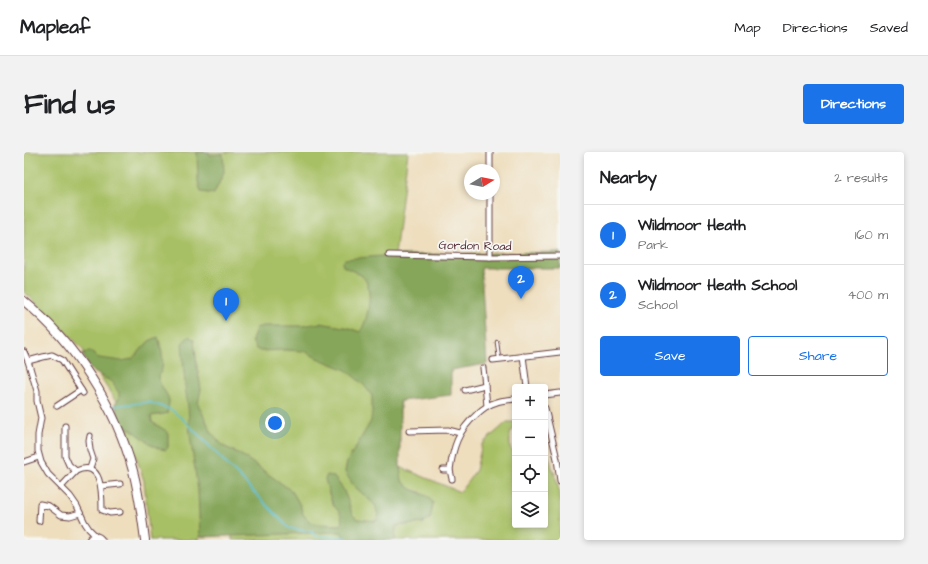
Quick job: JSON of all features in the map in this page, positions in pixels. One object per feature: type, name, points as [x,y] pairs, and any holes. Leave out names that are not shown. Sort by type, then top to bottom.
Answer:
[{"type":"main road","points":[[24,301],[48,323],[66,344],[92,380],[109,409],[133,470],[145,540]]},
{"type":"street","points":[[490,152],[490,164]]},
{"type":"street","points":[[490,200],[490,257]]},
{"type":"street","name":"Gordon Road","points":[[390,255],[490,257],[560,256]]},
{"type":"street","points":[[24,352],[37,391],[37,401],[41,418],[38,435],[39,458],[48,474],[70,496],[96,539],[107,540]]},
{"type":"street","points":[[496,360],[560,352]]},
{"type":"street","points":[[28,361],[52,355],[62,360],[82,391],[57,406]]},
{"type":"street","points":[[523,356],[527,384]]},
{"type":"street","points":[[483,368],[487,406]]},
{"type":"street","points":[[465,390],[485,385]]},
{"type":"street","points":[[548,395],[560,393]]},
{"type":"street","points":[[452,479],[450,470],[455,445],[460,433],[468,422],[487,406],[496,402],[512,399]]},
{"type":"street","points":[[548,419],[558,454],[560,481]]},
{"type":"street","points":[[65,426],[65,456],[69,465],[76,471]]},
{"type":"street","points":[[409,431],[448,430],[460,433]]},
{"type":"street","points":[[90,436],[90,450],[93,459],[90,468]]},
{"type":"street","points":[[24,462],[39,458]]},
{"type":"street","points":[[61,487],[76,471],[83,468],[90,468],[100,481],[102,510],[110,513],[120,512]]},
{"type":"street","points":[[443,470],[450,470]]},
{"type":"street","points":[[101,486],[120,484]]},
{"type":"street","points":[[39,521],[40,504],[49,506],[61,515],[70,516],[80,513]]},
{"type":"lane","points":[[496,360],[497,342]]},
{"type":"green space","points":[[24,152],[408,152],[395,255],[400,405],[396,526],[423,523],[430,519],[433,503],[420,492],[411,489],[402,481],[400,467],[460,492],[476,470],[482,444],[507,422],[512,422],[510,448],[512,450],[512,528],[548,528],[548,454],[560,494],[560,540],[232,540],[232,535],[199,536],[199,540],[150,540],[144,481],[120,408],[81,347],[24,292]]},
{"type":"green space","points":[[197,152],[209,152],[209,155],[223,154],[224,172],[214,194],[201,192],[198,181]]},
{"type":"green space","points":[[560,252],[560,268],[481,268],[487,364],[451,370],[451,395],[400,401],[400,467],[402,481],[411,489],[429,497],[433,503],[430,519],[423,523],[396,526],[395,540],[346,540],[341,532],[200,537],[198,491],[190,435],[182,343],[189,336],[194,340],[201,389],[198,404],[212,433],[223,446],[240,454],[292,491],[303,514],[309,521],[317,524],[341,525],[341,514],[332,502],[328,490],[325,479],[327,475],[333,476],[343,489],[352,514],[357,519],[376,521],[378,515],[375,505],[353,485],[345,472],[347,462],[371,421],[372,396],[364,385],[346,370],[304,351],[260,351],[256,349],[252,341],[256,328],[263,326],[303,326],[320,323],[349,328],[360,332],[368,312],[368,288],[366,281],[362,276],[343,266],[342,262],[345,259],[395,255]]},
{"type":"green space","points":[[158,337],[163,361],[159,380],[168,397],[169,403],[167,413],[151,416],[152,422],[168,432],[168,447],[166,450],[152,445],[132,430],[120,424],[115,404],[119,399],[119,393],[112,382],[92,371],[82,354],[89,351],[99,358],[122,361],[132,359],[149,341]]},
{"type":"waterway","points":[[111,406],[149,402],[172,410],[186,422],[289,528],[312,532],[315,536],[343,537],[349,540]]},
{"type":"place","name":"Wildmoor Heath School","points":[[521,299]]},
{"type":"place","name":"Wildmoor Heath","points":[[226,321]]}]
